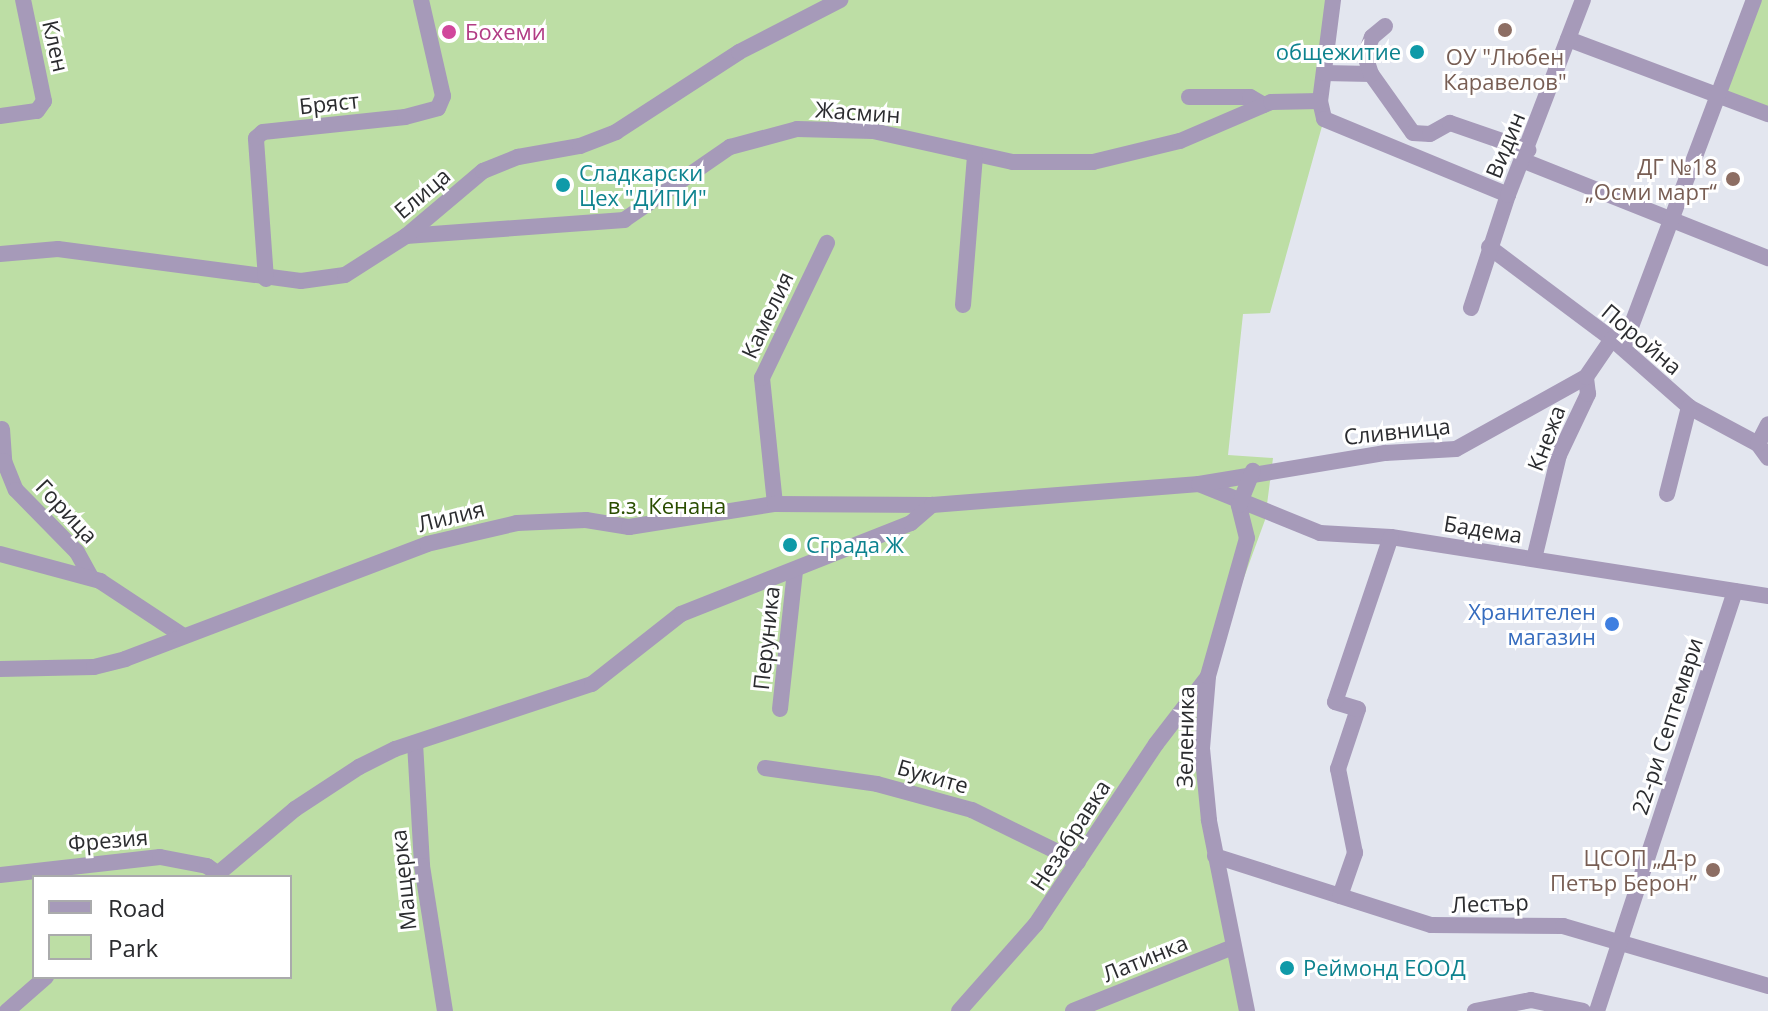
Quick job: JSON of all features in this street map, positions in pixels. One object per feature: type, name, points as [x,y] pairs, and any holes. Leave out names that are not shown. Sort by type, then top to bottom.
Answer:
[{"type":"street","name":"Клен","points":[[0,116],[37,111],[44,101],[23,0]]},
{"type":"street","name":"Бряст","points":[[266,279],[256,138],[263,132],[400,118],[438,108],[443,96],[421,0]]},
{"type":"street","name":"Елица","points":[[0,254],[58,249],[266,279],[311,282],[345,275],[406,236],[483,171],[518,157],[580,146],[616,132],[739,52],[840,0]]},
{"type":"street","points":[[1333,0],[1320,114],[1329,122],[1508,195]]},
{"type":"street","name":"Видин","points":[[1471,308],[1489,247],[1583,0]]},
{"type":"street","name":"Сливница","points":[[1199,484],[1253,471],[1385,453],[1456,449],[1586,377],[1618,343],[1671,221],[1754,0]]},
{"type":"street","points":[[1385,26],[1372,37],[1365,56],[1371,74],[1413,133],[1430,134],[1450,123],[1671,221],[1768,258]]},
{"type":"street","points":[[1568,39],[1768,114]]},
{"type":"street","points":[[1324,73],[1371,74]]},
{"type":"street","points":[[1189,97],[1250,97],[1264,105]]},
{"type":"street","name":"Жасмин","points":[[406,236],[624,220],[730,147],[797,129],[873,131],[1013,162],[1093,162],[1180,141],[1264,105],[1320,101]]},
{"type":"street","points":[[963,305],[975,155]]},
{"type":"street","name":"Камелия","points":[[775,504],[762,378],[827,243]]},
{"type":"street","name":"Поройна","points":[[1489,247],[1618,343],[1689,407],[1763,451]]},
{"type":"street","name":"Кнежа","points":[[1534,559],[1559,455],[1588,394],[1586,377]]},
{"type":"street","points":[[1667,494],[1689,407]]},
{"type":"street","points":[[1763,451],[1768,424]]},
{"type":"street","name":"Горица","points":[[2,429],[4,461],[16,490],[77,552],[91,577]]},
{"type":"street","name":"Зеленика","points":[[1244,1010],[1203,783],[1208,676],[1247,538],[1238,512],[1253,471]]},
{"type":"street","name":"Лилия","points":[[0,669],[109,664],[182,635],[222,625],[452,536],[559,519],[651,526],[775,504],[932,505],[1199,484]]},
{"type":"street","name":"Бадема","points":[[1199,484],[1242,498],[1320,533],[1391,537],[1768,596]]},
{"type":"street","points":[[217,875],[328,787],[415,743],[592,684],[681,614],[911,523],[932,505]]},
{"type":"street","points":[[1340,896],[1355,853],[1338,769],[1358,709],[1335,702],[1391,537]]},
{"type":"street","points":[[0,554],[91,577],[182,635]]},
{"type":"street","name":"Перуника","points":[[780,709],[795,571]]},
{"type":"street","name":"22-ри Септември","points":[[1597,1011],[1735,591]]},
{"type":"street","name":"Незабравка","points":[[959,1011],[1036,924],[1208,676]]},
{"type":"street","name":"Мащерка","points":[[415,743],[422,866],[445,1011]]},
{"type":"street","name":"Буките","points":[[765,768],[877,784],[972,810],[1078,862]]},
{"type":"street","name":"Лестър","points":[[1215,856],[1445,928],[1541,923],[1619,941],[1768,986]]},
{"type":"street","name":"Фрезия","points":[[0,875],[160,857],[199,864],[215,875]]},
{"type":"street","name":"Латинка","points":[[1073,1011],[1233,947]]},
{"type":"street","points":[[7,1011],[44,979]]},
{"type":"street","points":[[1475,1011],[1531,1000],[1583,1011]]},
{"type":"green space","name":"в.з. Кенана","points":[[0,0],[1333,0],[1324,119],[1270,313],[1243,314],[1228,455],[1273,458],[1265,520],[1208,676],[1202,748],[1247,1011],[0,1011]]},
{"type":"green space","points":[[1759,0],[1768,0],[1768,110],[1724,93]]},
{"type":"place","name":"ОУ \"Любен Каравелов\"","points":[[1505,30]]},
{"type":"place","name":"Бохеми","points":[[449,32]]},
{"type":"place","name":"общежитие","points":[[1417,52]]},
{"type":"place","name":"ДГ №18 „Осми март“","points":[[1733,179]]},
{"type":"place","name":"Сладкарски Цех \"ДИПИ\"","points":[[563,185]]},
{"type":"place","name":"Сграда Ж","points":[[790,545]]},
{"type":"place","name":"Хранителен магазин","points":[[1612,624]]},
{"type":"place","name":"ЦСОП „Д-р Петър Берон”","points":[[1713,870]]},
{"type":"place","name":"Реймонд ЕООД","points":[[1287,968]]}]
